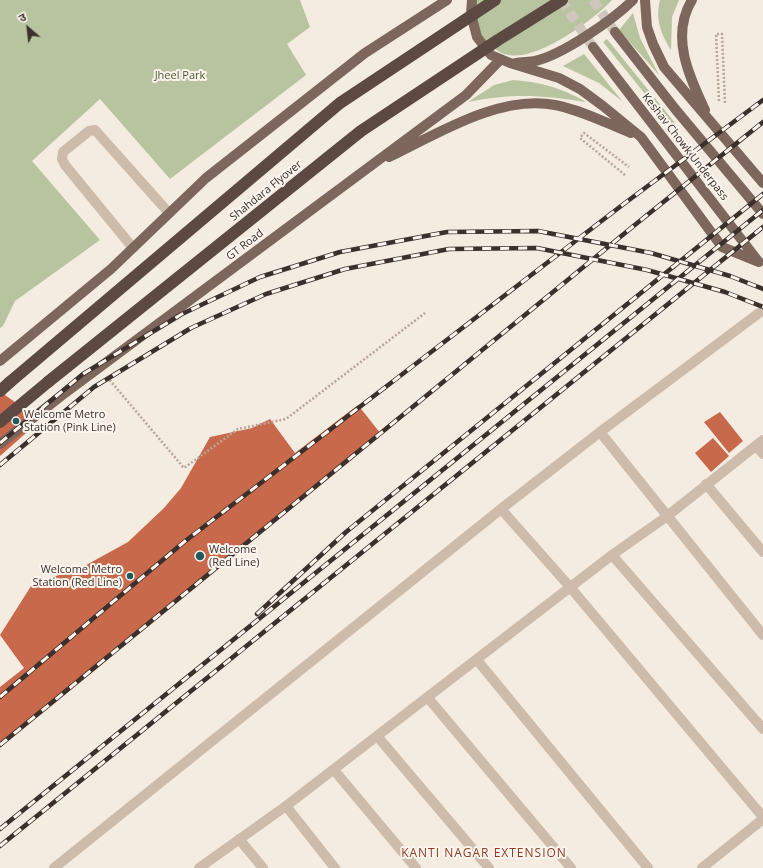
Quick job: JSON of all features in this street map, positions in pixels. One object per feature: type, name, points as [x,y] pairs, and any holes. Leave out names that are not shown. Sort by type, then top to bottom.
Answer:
[{"type":"highway","name":"Shahdara Flyover","points":[[0,391],[340,104],[495,0]]},
{"type":"highway","name":"Shahdara Flyover","points":[[0,422],[361,131],[498,40],[562,0]]},
{"type":"main road","points":[[0,361],[111,269],[206,178],[365,53],[447,0]]},
{"type":"main road","points":[[472,0],[471,14],[477,37],[491,55],[559,78],[580,89],[641,137],[722,247],[761,264]]},
{"type":"main road","points":[[505,61],[535,60],[559,51],[599,27],[633,0]]},
{"type":"main road","points":[[645,0],[647,27],[664,67],[763,183]]},
{"type":"main road","points":[[692,0],[685,14],[682,29],[683,49],[690,78],[709,121]]},
{"type":"main road","name":"Keshav Chowk Underpass","points":[[615,32],[676,110],[763,214]]},
{"type":"main road","name":"Keshav Chowk Underpass","points":[[593,47],[761,264]]},
{"type":"main road","name":"GT Road","points":[[0,444],[99,368],[466,95],[505,61]]},
{"type":"main road","points":[[368,167],[473,117],[500,108],[530,104],[553,105],[577,111],[641,137]]},
{"type":"street","points":[[133,248],[65,165],[62,159],[63,152],[89,131],[96,130],[169,213]]},
{"type":"street","points":[[54,868],[500,509],[763,310]]},
{"type":"street","points":[[600,432],[666,517],[763,635]]},
{"type":"street","points":[[199,868],[240,840],[334,770],[612,555],[666,517],[760,443],[763,454]]},
{"type":"street","points":[[706,484],[763,552]]},
{"type":"street","points":[[500,509],[570,588],[763,818],[702,868]]},
{"type":"street","points":[[612,555],[763,729]]},
{"type":"street","points":[[477,660],[648,868]]},
{"type":"street","points":[[428,698],[572,868]]},
{"type":"street","points":[[377,736],[489,868]]},
{"type":"street","points":[[334,770],[416,868]]},
{"type":"street","points":[[286,806],[335,868]]},
{"type":"street","points":[[240,840],[262,868]]},
{"type":"path","points":[[719,101],[716,34],[722,34],[725,104]]},
{"type":"path","points":[[625,175],[580,138],[584,133],[629,167]]},
{"type":"path","points":[[99,368],[184,468],[238,429],[286,419],[425,313]]},
{"type":"green space","name":"Jheel Park","points":[[0,0],[300,0],[310,27],[287,44],[306,75],[170,179],[100,99],[32,161],[100,240],[15,301],[3,326],[0,328]]},
{"type":"green space","points":[[476,0],[612,0],[579,28],[549,46],[521,55],[509,55],[501,53],[492,47],[480,33],[476,18]]},
{"type":"green space","points":[[660,0],[679,0],[672,17],[671,50],[664,38],[660,26],[658,14]]},
{"type":"green space","points":[[633,13],[640,38],[659,75],[619,30]]},
{"type":"green space","points":[[607,39],[675,123],[671,126],[603,42]]},
{"type":"green space","points":[[584,54],[623,102],[599,83],[563,66]]},
{"type":"green space","points":[[513,80],[551,86],[586,102],[555,98],[513,96],[468,102],[494,85]]},
{"type":"building","name":"Welcome Metro Station (Pink Line)","points":[[2,393],[22,407],[34,426],[0,456],[0,395]]},
{"type":"building","name":"Welcome Metro Station (Red Line)","points":[[358,405],[381,434],[248,540],[100,666],[0,747],[0,687],[24,668],[0,635],[33,583],[79,569],[128,542],[164,508],[181,488],[210,437],[252,428],[270,419],[295,453]]},
{"type":"building","points":[[720,412],[743,441],[729,453],[704,422]]},
{"type":"building","points":[[713,438],[729,456],[711,472],[695,453]]},
{"type":"tunnel","points":[[561,0],[593,47]]},
{"type":"tunnel","points":[[593,0],[615,32]]},
{"type":"railway","points":[[0,697],[184,542],[621,206],[763,100]]},
{"type":"railway","points":[[0,745],[636,224],[763,122]]},
{"type":"railway","points":[[257,614],[346,532],[763,194]]},
{"type":"railway","points":[[0,829],[763,210]]},
{"type":"railway","points":[[0,846],[763,227]]},
{"type":"railway","points":[[0,443],[83,374],[182,314],[260,277],[340,252],[447,232],[538,231],[651,253],[730,276],[763,289]]},
{"type":"railway","points":[[0,465],[94,387],[191,328],[266,294],[345,269],[449,249],[537,248],[647,270],[725,292],[763,307]]},
{"type":"place","name":"Welcome Metro Station (Pink Line)","points":[[16,421]]},
{"type":"place","name":"Welcome (Red Line)","points":[[200,556]]},
{"type":"place","name":"Welcome Metro Station (Red Line)","points":[[130,576]]},
{"type":"district","name":"KANTI NAGAR EXTENSION","points":[[484,854]]}]
